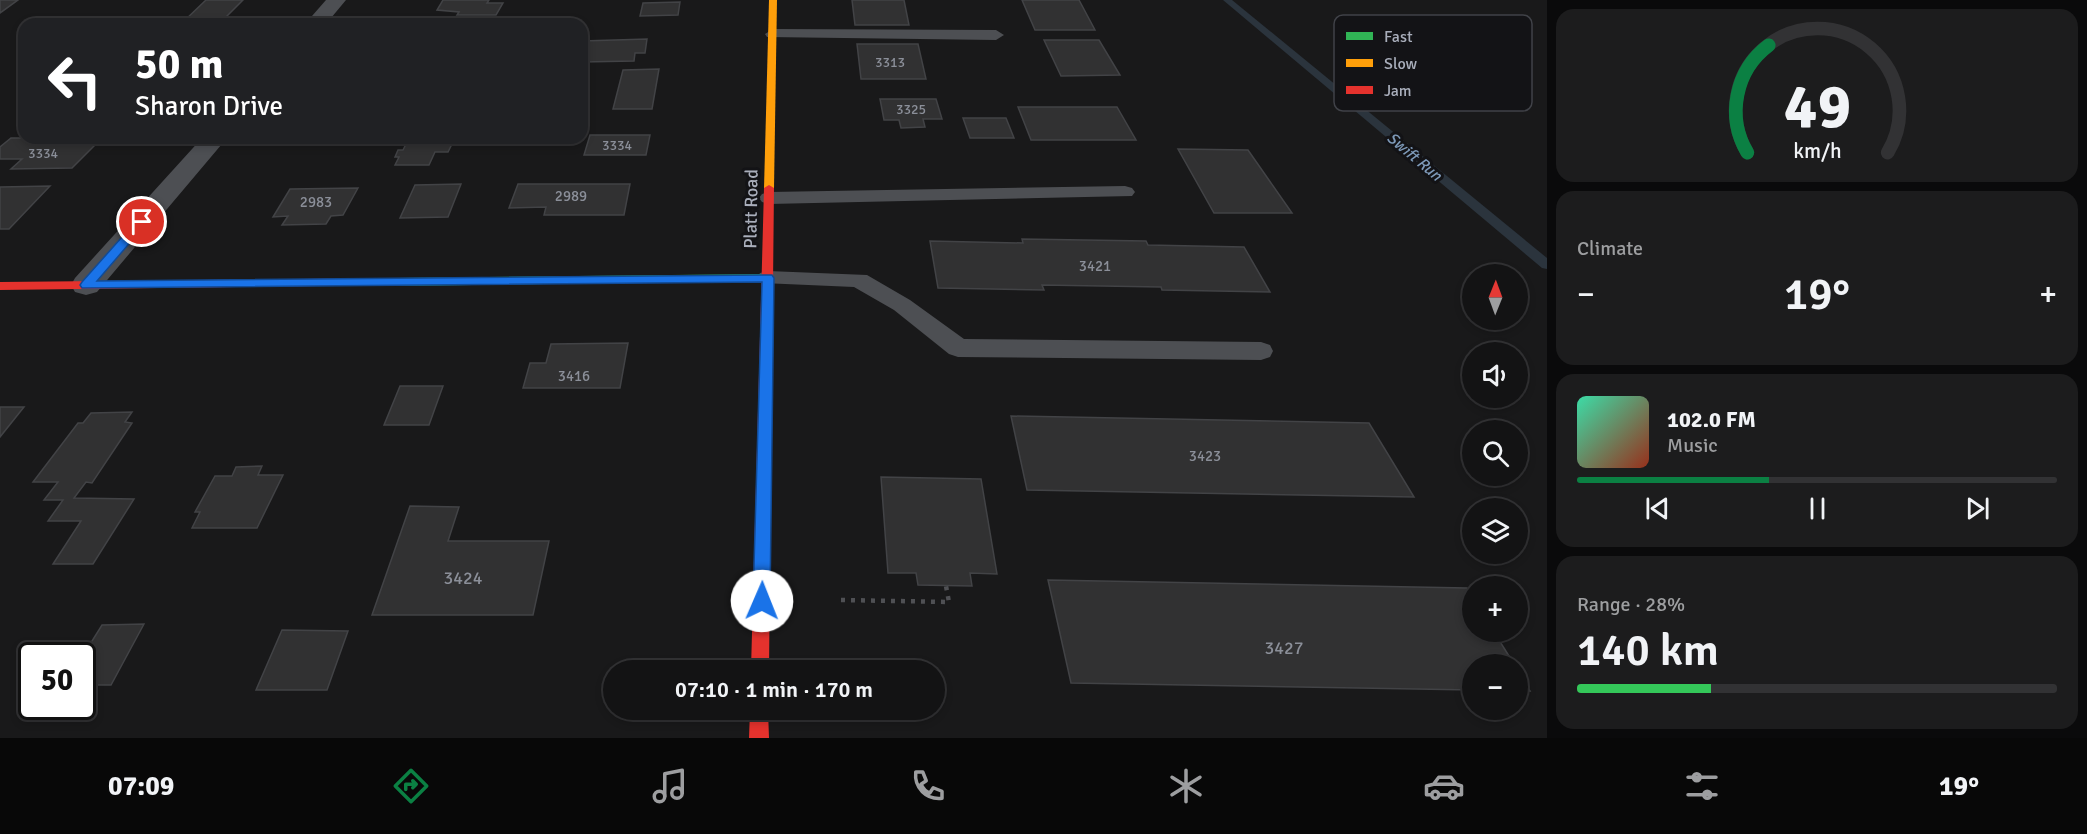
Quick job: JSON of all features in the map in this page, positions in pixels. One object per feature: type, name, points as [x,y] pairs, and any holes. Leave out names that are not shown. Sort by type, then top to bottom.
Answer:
[{"type":"main road","name":"Platt Road","points":[[760,660],[774,0]]},
{"type":"main road","points":[[0,286],[768,278]]},
{"type":"main road","points":[[759,720],[759,738]]},
{"type":"street","points":[[320,18],[336,0]]},
{"type":"street","points":[[86,285],[210,144]]},
{"type":"lane","points":[[773,33],[996,35]]},
{"type":"lane","points":[[769,198],[1125,192]]},
{"type":"lane","points":[[768,278],[859,280],[902,305],[958,348],[1261,351]]},
{"type":"path","points":[[841,600],[949,602],[946,586]]},
{"type":"building","points":[[0,0],[18,0],[0,13]]},
{"type":"building","points":[[206,0],[243,0],[225,18],[187,18]]},
{"type":"building","points":[[443,0],[489,0],[487,3],[503,3],[496,15],[457,15],[459,12],[437,10]]},
{"type":"building","points":[[852,0],[904,0],[909,25],[855,25]]},
{"type":"building","points":[[1022,0],[1079,0],[1095,30],[1035,30]]},
{"type":"building","points":[[680,2],[678,15],[640,16],[643,3]]},
{"type":"building","points":[[647,39],[645,53],[635,53],[634,61],[588,62],[588,41]]},
{"type":"building","points":[[1044,40],[1099,40],[1120,75],[1061,76]]},
{"type":"building","points":[[857,44],[918,44],[926,79],[861,79]]},
{"type":"building","points":[[659,69],[652,109],[613,109],[623,70]]},
{"type":"building","points":[[880,99],[936,99],[942,119],[923,119],[925,127],[901,128],[899,120],[884,120]]},
{"type":"building","points":[[1018,107],[1117,107],[1136,140],[1031,140]]},
{"type":"building","points":[[963,118],[1006,118],[1014,138],[970,138]]},
{"type":"building","points":[[590,135],[650,135],[646,155],[584,155]]},
{"type":"building","points":[[11,138],[18,138],[18,144],[96,144],[72,168],[11,169],[22,159],[0,159],[0,147]]},
{"type":"building","points":[[406,144],[452,144],[448,152],[435,152],[429,165],[395,165],[399,157],[395,157],[398,150],[403,150]]},
{"type":"building","points":[[1178,149],[1248,150],[1292,213],[1214,213]]},
{"type":"building","points":[[461,184],[448,217],[400,218],[415,185]]},
{"type":"building","points":[[518,184],[630,184],[624,215],[544,215],[546,207],[509,208]]},
{"type":"building","points":[[50,186],[9,229],[0,229],[0,187]]},
{"type":"building","points":[[358,188],[343,215],[331,216],[326,224],[282,225],[288,216],[273,217],[290,189]]},
{"type":"building","points":[[1022,239],[1146,241],[1148,245],[1244,247],[1270,292],[1042,285],[1044,290],[938,288],[930,241],[1023,243]]},
{"type":"building","points":[[628,343],[620,388],[523,388],[530,363],[546,363],[551,344]]},
{"type":"building","points":[[400,386],[443,386],[429,425],[384,425]]},
{"type":"building","points":[[0,407],[24,407],[0,437]]},
{"type":"building","points":[[132,412],[125,422],[132,423],[92,483],[86,482],[74,498],[134,499],[93,564],[53,564],[81,521],[48,521],[63,500],[44,500],[58,482],[33,482],[78,423],[83,423],[91,413]]},
{"type":"building","points":[[1011,416],[1369,423],[1414,497],[1027,490]]},
{"type":"building","points":[[262,466],[258,475],[283,475],[257,528],[192,528],[200,512],[195,512],[215,476],[232,476],[236,467]]},
{"type":"building","points":[[881,477],[981,479],[997,574],[970,573],[972,586],[918,585],[916,573],[888,573]]},
{"type":"building","points":[[410,506],[459,507],[448,541],[549,541],[533,615],[372,615]]},
{"type":"building","points":[[1048,580],[1462,588],[1462,642],[1500,642],[1508,654],[1462,654],[1462,690],[1071,683]]},
{"type":"building","points":[[144,624],[111,685],[96,685],[96,642],[91,642],[102,625]]},
{"type":"building","points":[[282,630],[348,631],[327,690],[256,690]]},
{"type":"waterway","name":"Swift Run","points":[[1227,0],[1334,89]]},
{"type":"waterway","name":"Swift Run","points":[[1361,111],[1547,265]]},
{"type":"traffic: fast","points":[[398,282],[768,278]]},
{"type":"traffic: slow","points":[[769,188],[773,0]]},
{"type":"traffic: jam","points":[[760,660],[769,188]]},
{"type":"traffic: jam","points":[[0,286],[398,282]]},
{"type":"traffic: jam","points":[[759,720],[759,738]]},
{"type":"route","points":[[142,222],[86,285],[768,278],[762,601]]}]
